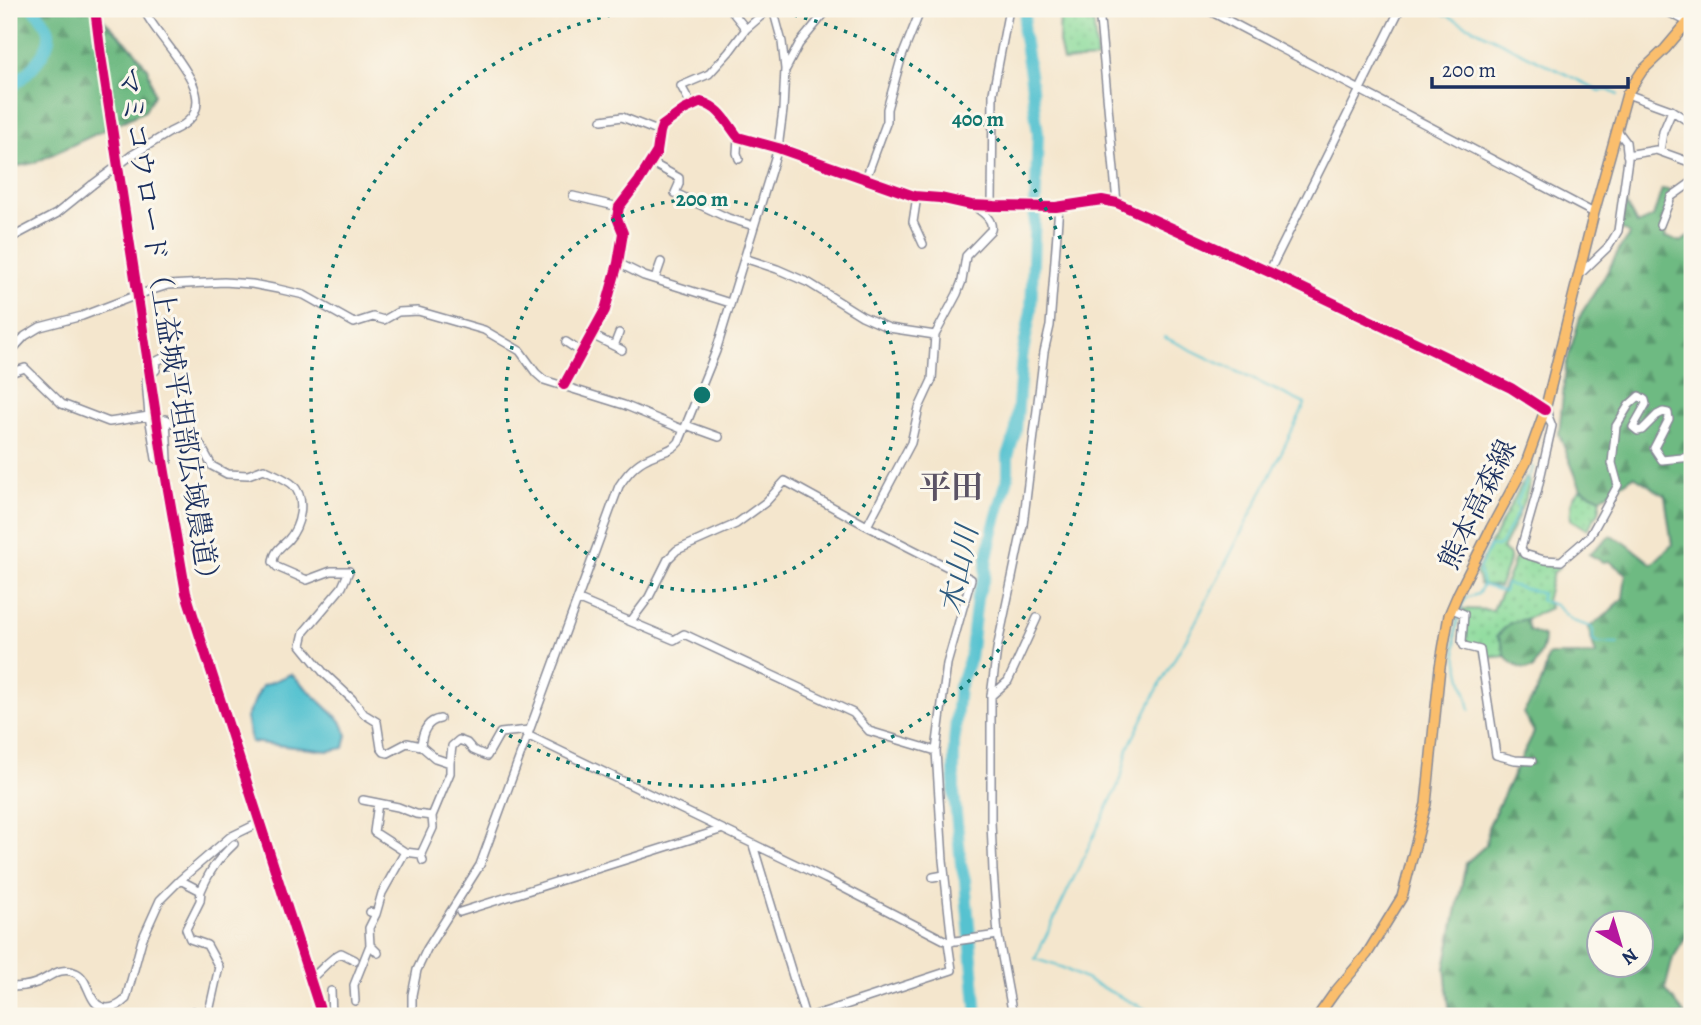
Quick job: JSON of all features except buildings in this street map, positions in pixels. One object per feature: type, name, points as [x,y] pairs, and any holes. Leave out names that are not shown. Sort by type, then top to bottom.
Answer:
[{"type":"main road","name":"熊本高森線","points":[[1318,1016],[1367,954],[1402,897],[1426,804],[1440,667],[1452,609],[1526,463],[1546,407],[1594,213],[1627,94],[1642,71],[1665,49],[1690,18]]},
{"type":"street","name":"マミコウロード（上益城平坦部広域農道）","points":[[96,9],[149,376],[186,593],[319,1014]]},
{"type":"street","points":[[9,239],[56,214],[132,155],[188,121],[195,112],[195,87],[144,9]]},
{"type":"street","points":[[730,9],[746,29]]},
{"type":"street","points":[[412,1016],[412,995],[417,970],[427,949],[480,865],[619,486],[634,466],[676,446],[716,351],[778,148],[785,69],[782,42],[771,9],[746,29],[709,74],[681,86],[692,106]]},
{"type":"street","points":[[785,69],[799,44],[828,9]]},
{"type":"street","points":[[866,178],[887,121],[887,109],[901,59],[921,9]]},
{"type":"street","points":[[993,206],[993,93],[1009,9]]},
{"type":"street","points":[[1099,9],[1117,203]]},
{"type":"street","points":[[1206,9],[1594,213]]},
{"type":"street","points":[[1269,272],[1400,9]]},
{"type":"street","points":[[1662,9],[1690,18]]},
{"type":"street","points":[[1627,94],[1672,111],[1692,124]]},
{"type":"street","points":[[564,385],[605,310],[618,263],[622,233],[617,218],[619,207],[657,152],[660,132],[666,122],[692,106],[706,103],[727,120],[738,136],[739,159]]},
{"type":"street","points":[[1660,151],[1663,132],[1672,111]]},
{"type":"street","points":[[602,120],[621,117],[660,132]]},
{"type":"street","points":[[1578,276],[1609,246],[1618,231],[1627,155],[1626,142],[1617,130]]},
{"type":"street","points":[[738,136],[917,196],[993,206],[1058,206],[1102,200],[1117,203],[1269,272],[1546,407],[1552,426],[1521,548],[1524,554],[1561,561],[1590,536],[1618,485],[1612,463],[1616,426],[1629,405],[1639,396],[1646,404],[1633,427],[1638,431],[1657,415],[1668,413],[1669,419],[1654,448],[1657,455],[1662,460],[1692,457]]},
{"type":"street","points":[[1627,155],[1653,150],[1692,163]]},
{"type":"street","points":[[650,162],[679,178],[675,193],[728,218],[754,226]]},
{"type":"street","points":[[1660,225],[1671,197],[1692,182]]},
{"type":"street","points":[[573,196],[619,207]]},
{"type":"street","points":[[917,196],[912,222],[923,244]]},
{"type":"street","points":[[867,526],[911,443],[919,408],[932,380],[934,335],[957,294],[966,256],[991,230],[992,223],[971,205]]},
{"type":"street","points":[[1013,1016],[998,935],[991,821],[990,696],[1023,525],[1044,352],[1050,326],[1058,206]]},
{"type":"street","points":[[744,258],[809,283],[862,316],[889,328],[934,335]]},
{"type":"street","points":[[655,279],[661,262]]},
{"type":"street","points":[[618,263],[655,279],[730,303]]},
{"type":"street","points":[[13,349],[25,336],[40,327],[82,316],[168,285],[224,282],[252,284],[303,295],[354,323],[373,317],[384,320],[398,312],[418,311],[484,330],[520,351],[544,380],[719,437]]},
{"type":"street","points":[[614,346],[619,333]]},
{"type":"street","points":[[592,335],[622,350]]},
{"type":"street","points":[[9,340],[13,349],[9,375]]},
{"type":"street","points":[[566,342],[581,352]]},
{"type":"street","points":[[165,357],[157,361],[156,370],[146,380],[156,460],[168,460],[166,419],[195,435],[212,466],[227,474],[248,475],[264,469],[295,486],[301,500],[300,520],[291,538],[276,551],[273,562],[277,567],[307,580],[331,570],[349,571],[342,587],[304,632],[301,645],[364,715],[377,722],[384,752],[388,753],[407,743],[421,746],[435,758],[450,763]]},
{"type":"street","points":[[9,375],[25,368],[62,404],[109,422],[149,416]]},
{"type":"street","points":[[631,621],[649,597],[668,559],[677,550],[736,524],[766,502],[785,481],[971,579],[947,664],[936,751],[952,970],[813,1016]]},
{"type":"street","points":[[579,600],[674,640],[684,634],[853,713],[869,731],[936,751]]},
{"type":"street","points":[[1452,609],[1464,614],[1464,646],[1480,650],[1496,755],[1532,761]]},
{"type":"street","points":[[990,696],[1008,681],[1037,618]]},
{"type":"street","points":[[421,746],[427,725],[440,719]]},
{"type":"street","points":[[379,803],[374,832],[405,852],[422,858],[433,828],[432,816],[450,773],[452,746],[459,740],[489,758],[500,733],[528,733],[950,942],[998,935]]},
{"type":"street","points":[[363,800],[432,816]]},
{"type":"street","points":[[9,987],[35,984],[65,970],[75,972],[83,978],[96,1004],[110,1008],[121,1004],[126,999],[142,940],[160,900],[230,837],[259,822]]},
{"type":"street","points":[[460,912],[721,830]]},
{"type":"street","points":[[194,1011],[207,1016],[219,967],[207,945],[190,939],[186,929],[200,901],[209,871],[234,844]]},
{"type":"street","points":[[754,845],[805,1016]]},
{"type":"street","points":[[355,1001],[354,985],[369,945],[369,928],[373,913],[405,852]]},
{"type":"street","points":[[933,877],[944,875]]},
{"type":"street","points":[[180,880],[201,891]]},
{"type":"street","points":[[369,945],[379,953]]},
{"type":"street","points":[[310,979],[336,955],[341,953],[355,960]]},
{"type":"street","points":[[331,991],[332,1016]]},
{"type":"green space","points":[[9,9],[93,9],[134,50],[148,69],[154,95],[145,111],[34,163],[9,168]]},
{"type":"green space","points":[[1060,9],[1092,9],[1097,59],[1063,61],[1059,42]]},
{"type":"green space","points":[[1662,189],[1672,191],[1665,237],[1681,242],[1692,234],[1692,931],[1673,958],[1665,989],[1686,1016],[1450,1016],[1445,968],[1466,863],[1486,845],[1488,827],[1534,732],[1523,713],[1540,686],[1548,655],[1596,655],[1588,628],[1623,598],[1626,574],[1609,561],[1603,562],[1589,554],[1610,536],[1624,542],[1652,564],[1672,545],[1665,496],[1634,476],[1601,498],[1581,489],[1559,434],[1566,365],[1581,314],[1630,234],[1620,228],[1626,204],[1637,224],[1653,217]]},
{"type":"green space","points":[[1525,478],[1530,482],[1502,549],[1510,555],[1499,587],[1480,584],[1476,572]]},
{"type":"green space","points":[[1581,489],[1601,498],[1599,512],[1587,529],[1571,520],[1573,499]]},
{"type":"green space","points":[[1518,555],[1554,564],[1559,568],[1553,573],[1546,601],[1550,608],[1510,623],[1497,636],[1502,641],[1505,656],[1485,658],[1480,646],[1469,644],[1465,640],[1463,609],[1493,610],[1512,563]]},
{"type":"green space","points":[[1526,619],[1529,630],[1544,637],[1533,669],[1512,663],[1497,636],[1510,623]]},
{"type":"water","points":[[291,674],[341,721],[347,735],[344,748],[328,751],[251,742],[246,718],[262,686]]},
{"type":"waterway","points":[[9,89],[35,64],[49,40],[47,26],[34,9]]},
{"type":"waterway","name":"木山川","points":[[977,1016],[954,793],[954,743],[959,687],[970,658],[977,598],[1008,477],[1008,456],[1016,430],[1022,357],[1031,311],[1038,134],[1023,31],[1026,9]]},
{"type":"waterway","points":[[1434,9],[1600,91],[1608,90],[1618,95]]},
{"type":"waterway","points":[[1159,1016],[1061,967],[1035,959],[1121,779],[1128,748],[1195,623],[1305,404],[1164,337]]},
{"type":"waterway","points":[[1460,610],[1465,598],[1478,594],[1483,585],[1479,569],[1490,546],[1497,547],[1501,544],[1519,509],[1516,504],[1533,467]]},
{"type":"waterway","points":[[1484,585],[1504,592],[1506,584],[1542,593],[1540,600],[1555,605],[1573,621],[1591,627],[1593,641],[1618,644]]},
{"type":"waterway","points":[[1459,615],[1456,651],[1470,710]]},
{"type":"cycle path","points":[[95,9],[163,461],[186,593],[322,1016]]},
{"type":"cycle path","points":[[564,385],[605,310],[623,233],[617,218],[619,207],[657,152],[662,126],[701,102],[718,112],[738,137],[778,148],[914,196],[995,206],[1056,207],[1102,200],[1117,203],[1269,272],[1511,388],[1545,410]]},
{"type":"district","name":"平田","points":[[951,487]]}]
